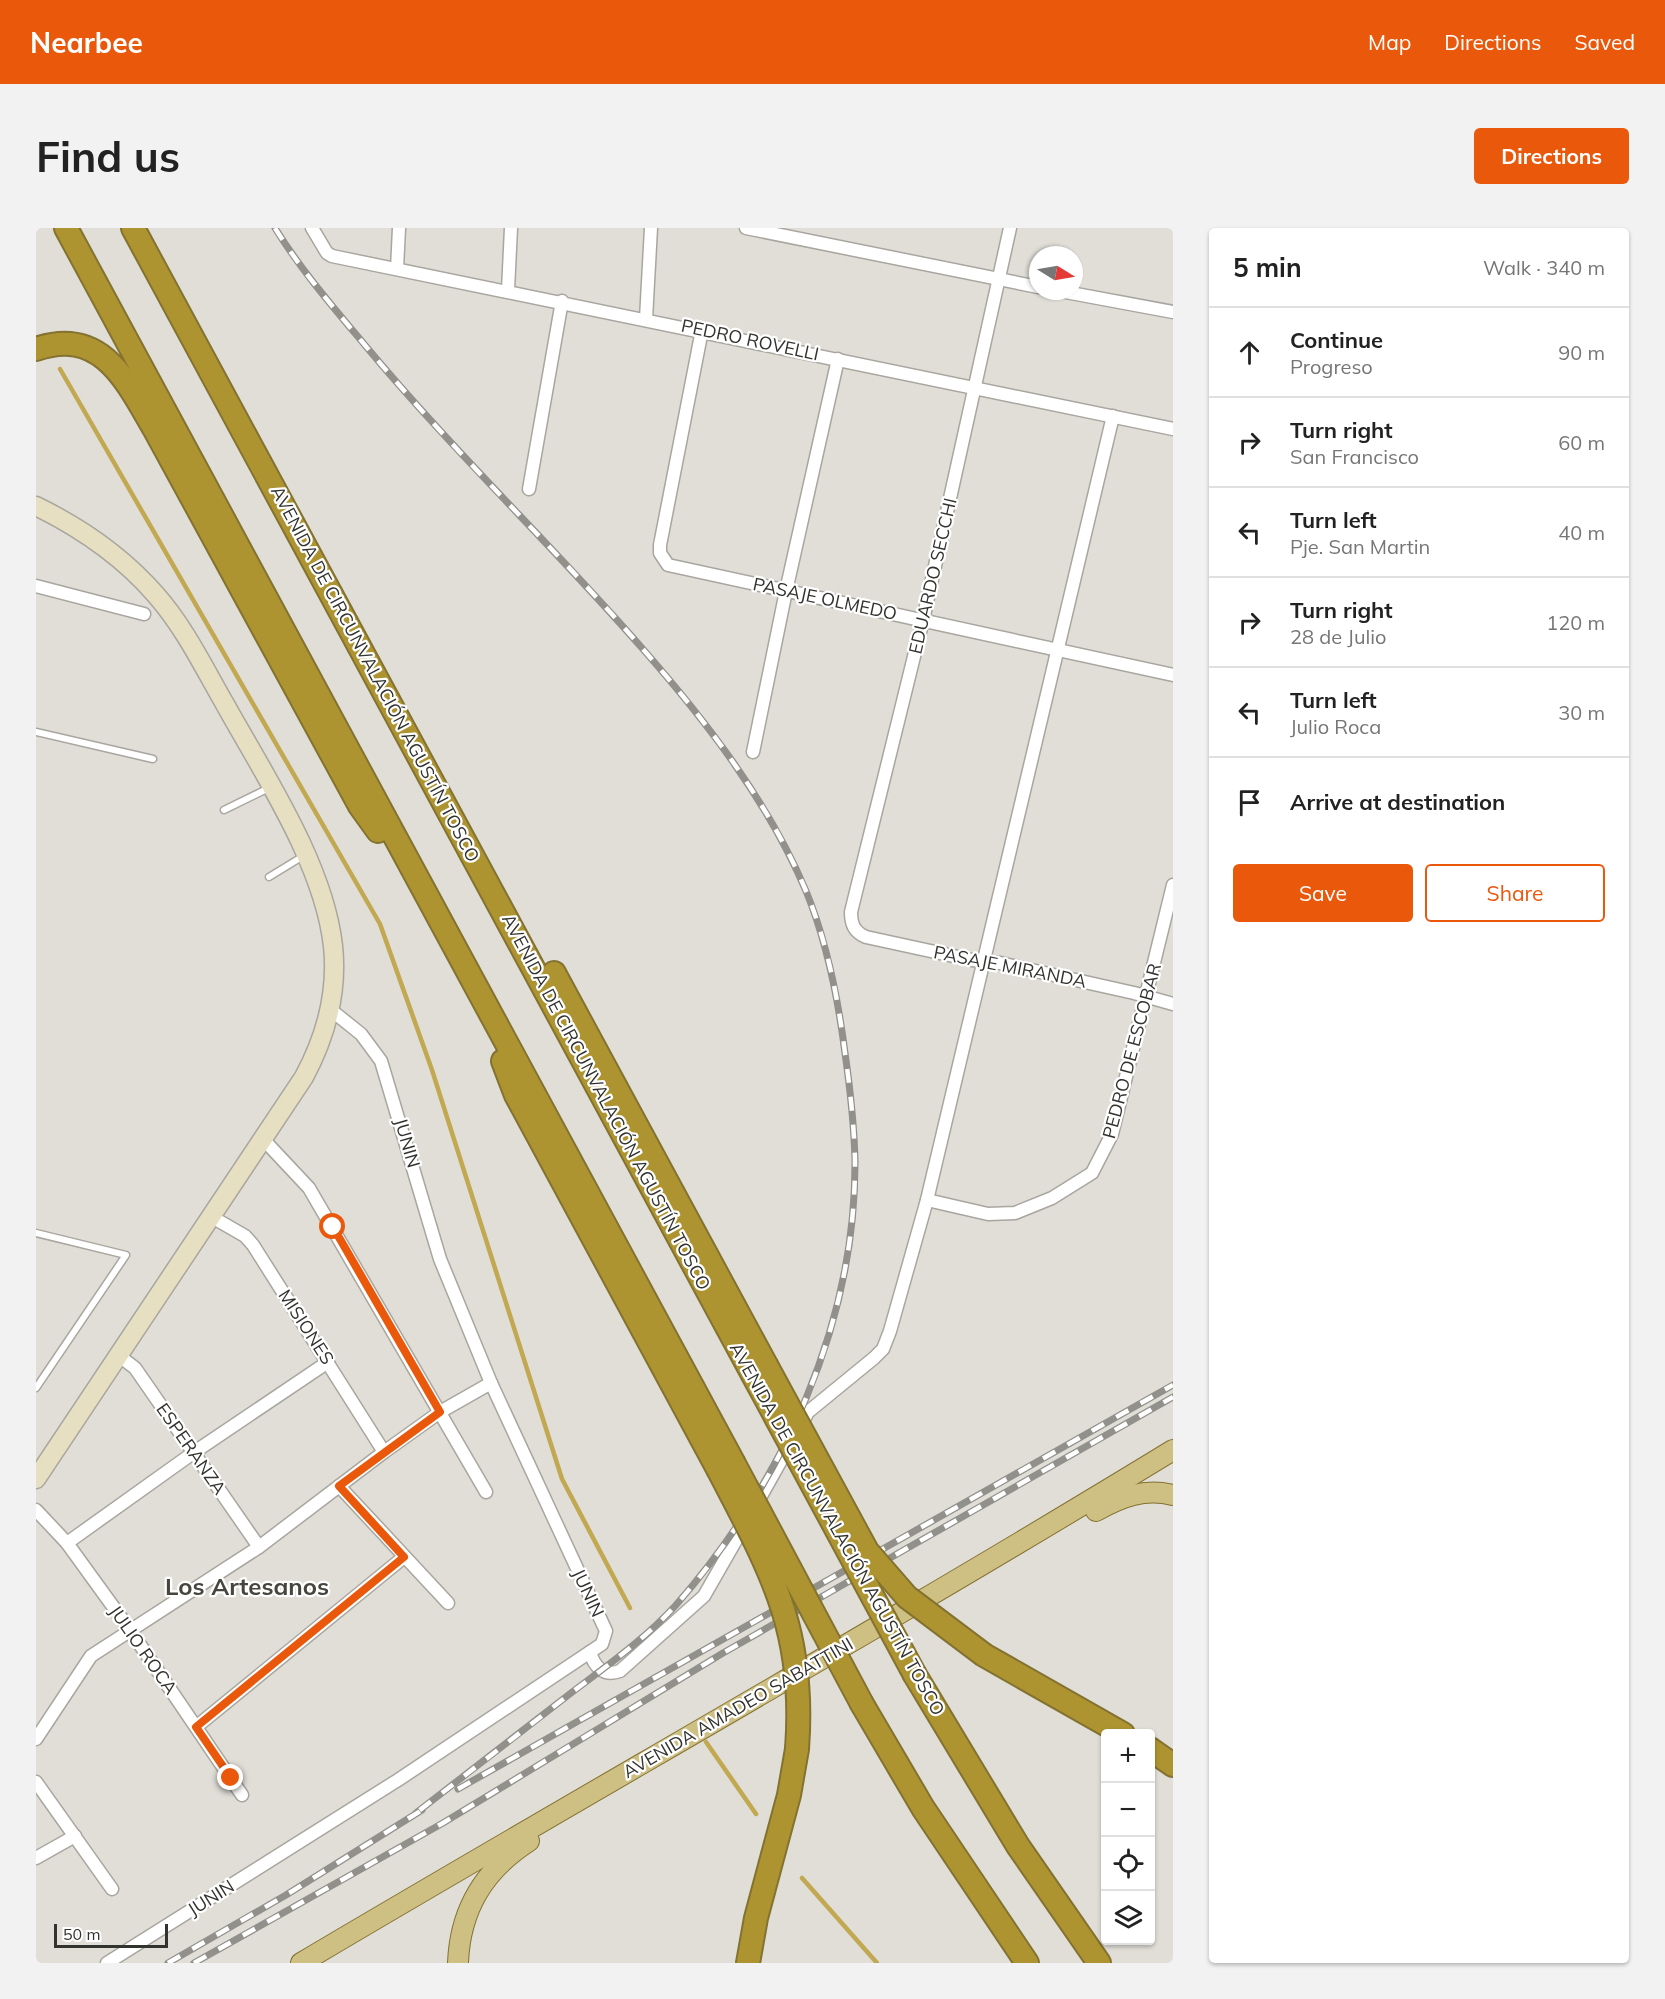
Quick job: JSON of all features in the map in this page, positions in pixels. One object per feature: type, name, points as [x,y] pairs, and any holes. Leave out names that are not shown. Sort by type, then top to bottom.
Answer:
[{"type":"highway","points":[[66,228],[465,965],[726,1466],[923,1808],[1027,1963]]},
{"type":"highway","name":"AVENIDA DE CIRCUNVALACIÓN AGUSTÍN TOSCO","points":[[133,228],[458,828],[759,1369],[915,1675],[1018,1846],[1099,1963]]},
{"type":"highway","points":[[36,349],[58,343],[72,344],[101,354],[119,370],[155,430],[360,806],[430,902]]},
{"type":"highway","points":[[759,1369],[873,1559],[907,1597],[984,1655],[1114,1729]]},
{"type":"highway","points":[[726,1466],[775,1580],[785,1610],[799,1682],[797,1749],[786,1805],[754,1928],[748,1963]]},
{"type":"highway","points":[[1155,1752],[1173,1765]]},
{"type":"main road","points":[[36,506],[72,525],[111,552],[156,594],[184,632],[271,786],[305,854],[326,908],[333,946],[334,978],[331,1010],[318,1050],[309,1068],[36,1479]]},
{"type":"main road","name":"AVENIDA AMADEO SABATTINI","points":[[301,1963],[627,1771],[952,1585],[1173,1450]]},
{"type":"main road","points":[[816,1663],[940,1604],[1123,1497],[1150,1492],[1173,1495]]},
{"type":"main road","points":[[458,1963],[462,1930],[474,1896],[483,1882],[509,1855],[685,1752],[781,1684]]},
{"type":"street","name":"PEDRO ROVELLI","points":[[312,228],[327,253],[1173,429]]},
{"type":"street","points":[[397,269],[399,228]]},
{"type":"street","points":[[508,290],[511,228]]},
{"type":"street","points":[[646,319],[651,228]]},
{"type":"street","points":[[746,228],[1029,285]]},
{"type":"street","name":"EDUARDO SECCHI","points":[[851,924],[851,912],[923,620],[1010,228]]},
{"type":"street","points":[[1083,295],[1173,312]]},
{"type":"street","points":[[529,489],[562,301]]},
{"type":"street","name":"PASAJE OLMEDO","points":[[702,330],[660,553],[668,565],[1173,675]]},
{"type":"street","points":[[753,752],[838,359]]},
{"type":"street","points":[[590,1652],[593,1661],[601,1670],[609,1673],[620,1671],[704,1596],[808,1412],[883,1349],[927,1200],[1113,416]]},
{"type":"street","points":[[36,586],[144,614]]},
{"type":"street","name":"PEDRO DE ESCOBAR","points":[[927,1200],[988,1214],[1015,1213],[1031,1209],[1084,1179],[1098,1164],[1107,1148],[1147,997],[1173,885]]},
{"type":"street","name":"PASAJE MIRANDA","points":[[851,924],[858,934],[866,937],[1000,963],[1173,1004]]},
{"type":"street","name":"JUNIN","points":[[107,1963],[398,1780],[602,1644],[606,1630],[491,1383],[440,1259],[381,1061],[361,1034],[331,1010]]},
{"type":"street","points":[[263,1139],[309,1188],[486,1492]]},
{"type":"street","name":"MISIONES","points":[[212,1217],[245,1236],[253,1245],[384,1452]]},
{"type":"street","name":"ESPERANZA","points":[[118,1355],[135,1368],[259,1547]]},
{"type":"street","points":[[67,1543],[193,1453],[328,1362]]},
{"type":"street","points":[[36,1739],[90,1656],[259,1547],[440,1412],[491,1383]]},
{"type":"street","points":[[339,1486],[448,1603]]},
{"type":"street","name":"JULIO ROCA","points":[[36,1510],[67,1543],[130,1630],[242,1795]]},
{"type":"street","points":[[196,1727],[404,1557]]},
{"type":"street","points":[[36,1782],[112,1889]]},
{"type":"street","points":[[36,1858],[75,1836]]},
{"type":"lane","points":[[36,732],[153,759]]},
{"type":"lane","points":[[224,810],[271,786]]},
{"type":"lane","points":[[269,877],[305,854]]},
{"type":"lane","points":[[36,1233],[126,1255],[36,1388]]},
{"type":"waterway","points":[[60,369],[380,924],[432,1070],[562,1479],[630,1608]]},
{"type":"waterway","points":[[706,1742],[756,1814]]},
{"type":"waterway","points":[[802,1878],[877,1963]]},
{"type":"railway","points":[[275,228],[296,259],[352,330],[467,460],[608,610],[666,676],[734,763],[791,858],[820,930],[839,1012],[853,1120],[855,1160],[852,1221],[842,1282],[827,1341],[806,1398],[780,1454],[749,1507],[714,1558],[676,1605],[652,1629],[416,1813]]},
{"type":"railway","points":[[458,1789],[1173,1385]]},
{"type":"railway","points":[[194,1963],[443,1823],[723,1653],[1173,1397]]},
{"type":"railway","points":[[168,1963],[286,1895],[422,1810]]},
{"type":"district","name":"Los Artesanos","points":[[247,1587]]},
{"type":"route","points":[[231,1778],[196,1727],[404,1557],[339,1486],[440,1412],[333,1227]]}]
